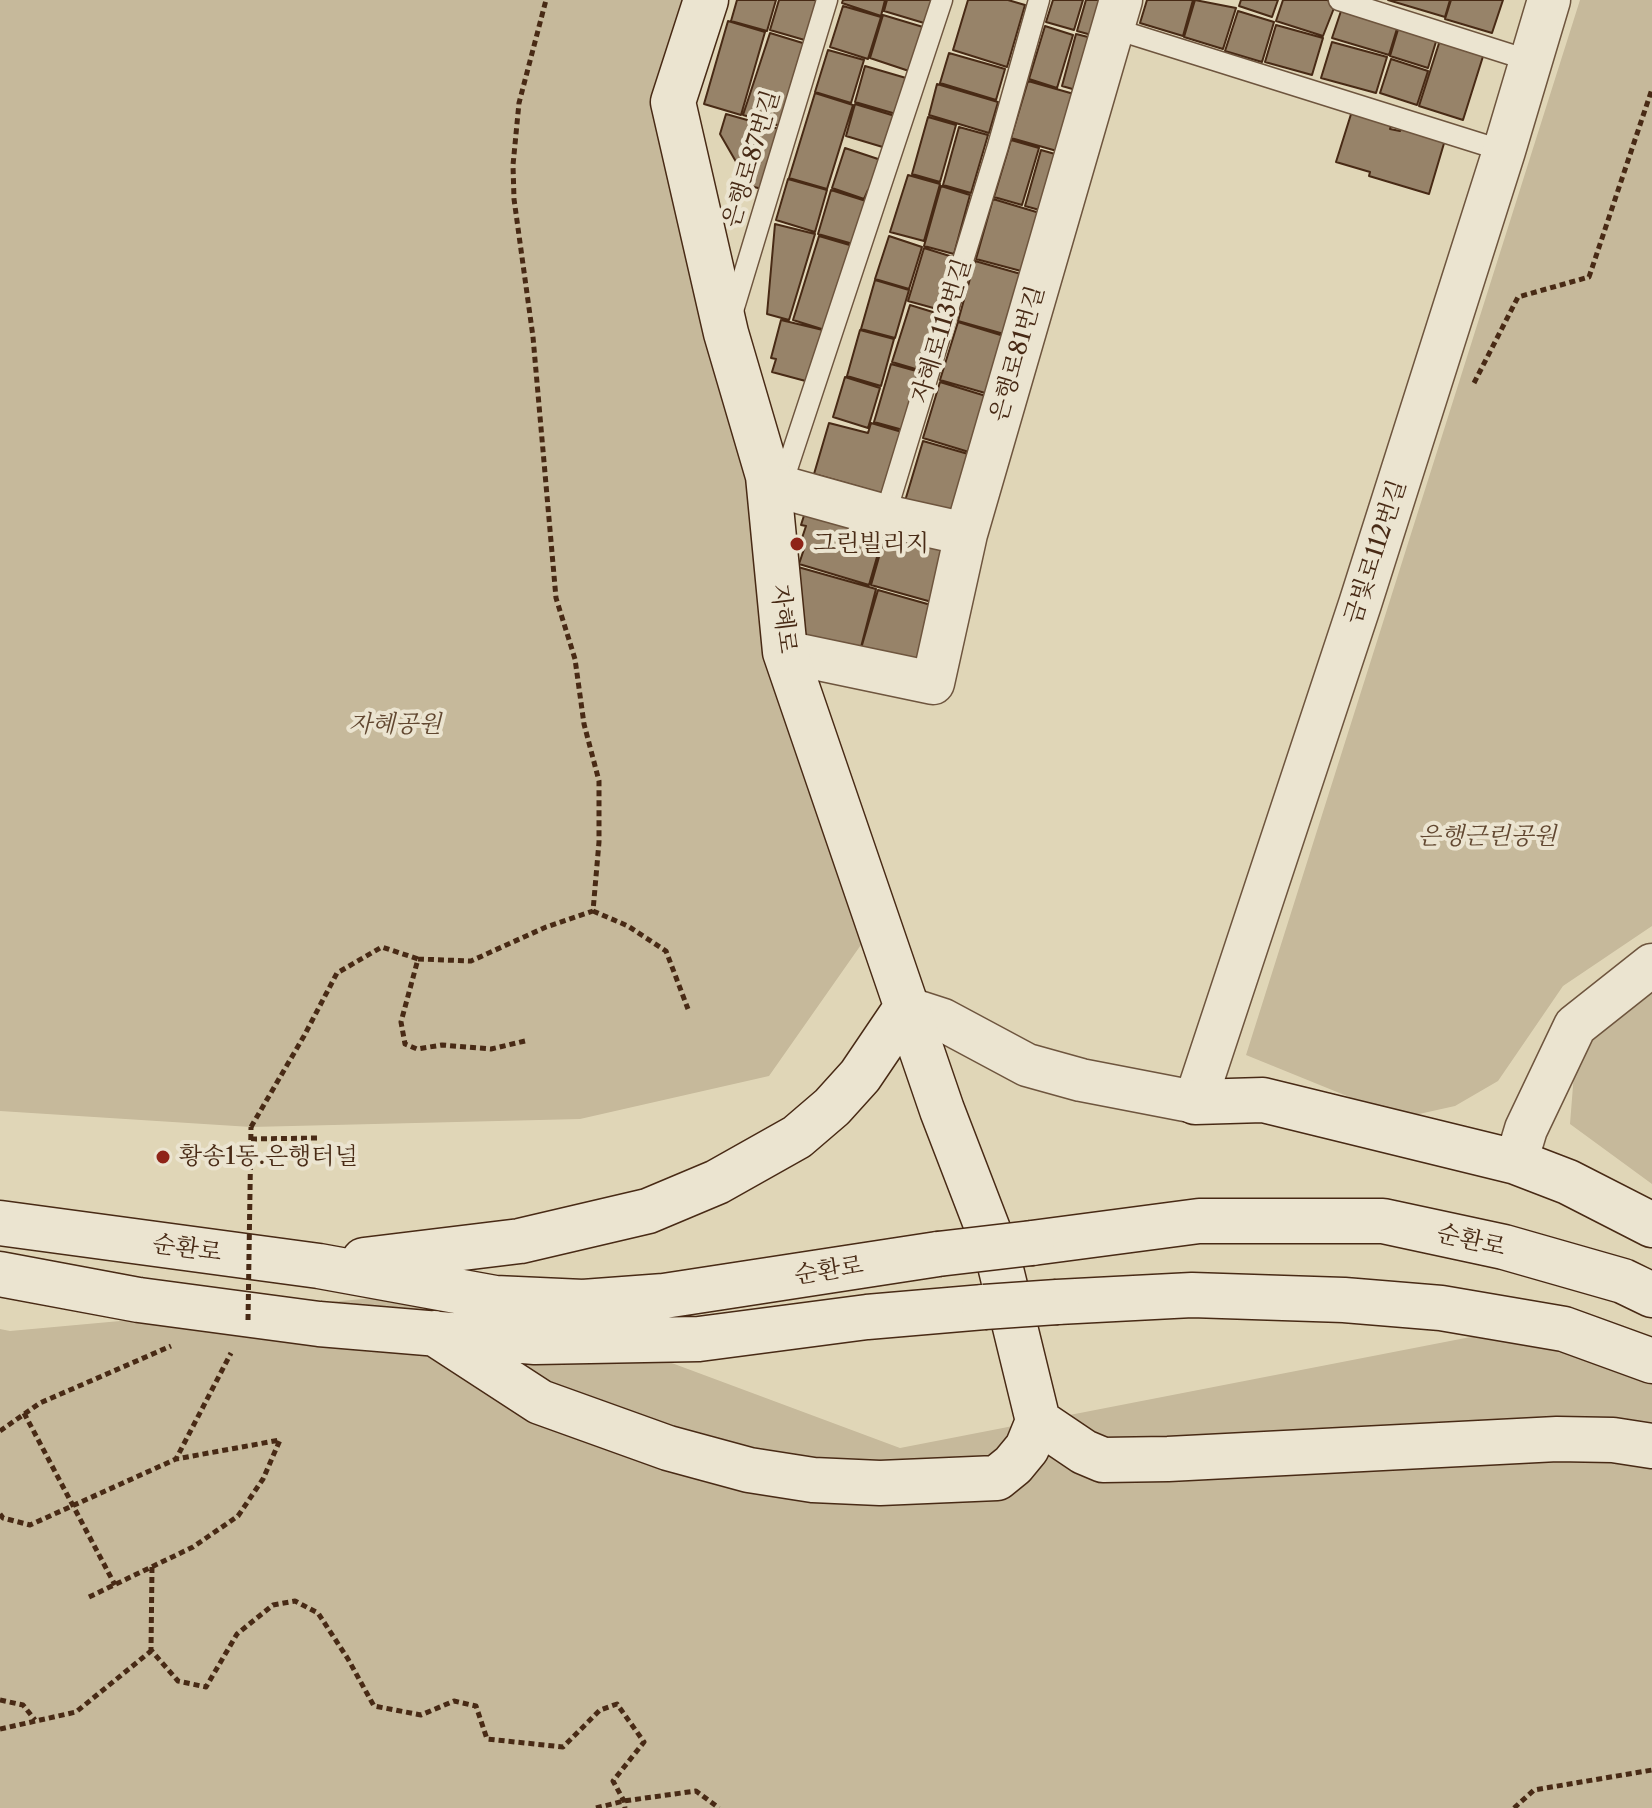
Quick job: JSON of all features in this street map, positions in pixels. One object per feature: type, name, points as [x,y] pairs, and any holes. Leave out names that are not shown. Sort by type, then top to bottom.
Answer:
[{"type":"main road","name":"자혜로","points":[[706,0],[673,102],[726,333],[774,482],[785,652],[906,1008],[997,1253],[1038,1421]]},
{"type":"main road","points":[[319,1266],[520,1241],[648,1211],[717,1182],[797,1137],[832,1107],[860,1076],[906,1008]]},
{"type":"main road","points":[[1195,1102],[1263,1100],[1516,1162],[1568,1182],[1652,1225]]},
{"type":"main road","name":"순환로","points":[[0,1223],[319,1266],[495,1298],[583,1302],[664,1296],[938,1254],[1199,1221],[1383,1221],[1504,1247],[1623,1281],[1652,1295]]},
{"type":"main road","name":"순환로","points":[[0,1274],[86,1290],[319,1324],[535,1342],[699,1339],[867,1317],[1057,1302],[1192,1295],[1344,1300],[1441,1308],[1564,1329],[1652,1361]]},
{"type":"main road","points":[[0,1290],[86,1290]]},
{"type":"main road","points":[[434,1333],[540,1402],[668,1448],[749,1470],[813,1480],[880,1483],[997,1478],[1027,1448],[1038,1421],[1084,1452],[1103,1460],[1557,1439],[1613,1440],[1652,1446]]},
{"type":"street","name":"금빛로112번길","points":[[1195,1102],[1355,619],[1549,0]]},
{"type":"street","name":"은행로81번길","points":[[785,652],[933,683],[966,534],[1117,14]]},
{"type":"street","points":[[774,482],[885,516],[966,534]]},
{"type":"street","points":[[1516,1162],[1526,1129],[1575,1026],[1652,965]]},
{"type":"street","points":[[906,1008],[943,1020],[1027,1065],[1081,1080],[1195,1102]]},
{"type":"lane","name":"은행로87번길","points":[[726,333],[827,0]]},
{"type":"lane","points":[[774,482],[942,0]]},
{"type":"lane","name":"자혜로113번길","points":[[885,516],[998,146],[1039,0]]},
{"type":"lane","points":[[1339,0],[1531,61]]},
{"type":"lane","name":"은행로81번길","points":[[1117,14],[1504,151]]},
{"type":"path","points":[[546,0],[519,103],[513,176],[533,337],[556,598],[575,659],[584,724],[599,781],[599,842],[593,911]]},
{"type":"path","points":[[1468,395],[1518,297],[1589,277],[1652,89]]},
{"type":"path","points":[[248,1320],[251,1127],[337,973],[382,947],[418,959],[471,961],[546,927],[593,911],[628,926],[666,951],[688,1009]]},
{"type":"path","points":[[418,959],[401,1022],[405,1044],[417,1049],[442,1045],[491,1049],[525,1041]]},
{"type":"path","points":[[251,1139],[319,1138]]},
{"type":"path","points":[[0,1431],[40,1403],[176,1344]]},
{"type":"path","points":[[176,1459],[233,1348]]},
{"type":"path","points":[[24,1413],[115,1585]]},
{"type":"path","points":[[0,1514],[3,1518],[30,1525],[176,1459],[280,1440],[263,1479],[238,1516],[193,1547],[89,1597]]},
{"type":"path","points":[[152,1567],[151,1650],[178,1681],[206,1687],[237,1634],[273,1605],[295,1601],[318,1613],[374,1706],[421,1715],[454,1701],[476,1706],[487,1739],[563,1747],[600,1710],[617,1704],[644,1742],[613,1781],[624,1804]]},
{"type":"path","points":[[0,1729],[76,1712],[151,1650]]},
{"type":"path","points":[[0,1700],[23,1705],[35,1720]]},
{"type":"path","points":[[1514,1808],[1534,1790],[1652,1770]]},
{"type":"path","points":[[596,1808],[696,1791],[719,1808]]},
{"type":"green space","name":"자혜공원","points":[[0,0],[706,0],[673,103],[877,922],[769,1076],[580,1119],[251,1127],[0,1111]]},
{"type":"green space","name":"은행근린공원","points":[[1580,0],[1652,0],[1652,926],[1563,986],[1498,1081],[1455,1106],[1401,1118],[1246,1055]]},
{"type":"green space","points":[[1652,966],[1652,1184],[1570,1124],[1577,1035]]},
{"type":"green space","points":[[473,1289],[900,1448],[1486,1334],[1652,1373],[1652,1808],[0,1808],[0,1329],[10,1331]]},
{"type":"building","points":[[737,0],[776,0],[767,31],[731,21]]},
{"type":"building","points":[[779,0],[820,0],[808,41],[770,30]]},
{"type":"building","points":[[843,0],[885,0],[881,16],[842,3]]},
{"type":"building","points":[[887,0],[932,0],[924,23],[884,11]]},
{"type":"building","points":[[968,0],[1008,0],[1025,5],[1007,67],[953,50]]},
{"type":"building","points":[[1053,0],[1083,0],[1074,30],[1046,22]]},
{"type":"building","points":[[1086,0],[1117,0],[1106,39],[1077,31]]},
{"type":"building","points":[[1147,0],[1193,0],[1183,36],[1140,23]]},
{"type":"building","points":[[1195,0],[1236,8],[1223,49],[1184,37]]},
{"type":"building","points":[[1241,0],[1278,0],[1272,17],[1239,6]]},
{"type":"building","points":[[1283,0],[1327,0],[1336,3],[1323,36],[1276,21]]},
{"type":"building","points":[[1388,0],[1450,0],[1445,17]]},
{"type":"building","points":[[1451,0],[1503,0],[1492,33],[1445,19]]},
{"type":"building","points":[[1343,5],[1399,22],[1389,55],[1332,38]]},
{"type":"building","points":[[843,6],[881,17],[868,59],[830,47]]},
{"type":"building","points":[[1238,11],[1274,22],[1262,62],[1225,51]]},
{"type":"building","points":[[883,15],[923,27],[909,71],[870,58]]},
{"type":"building","points":[[728,21],[765,32],[741,115],[704,104]]},
{"type":"building","points":[[1400,23],[1438,35],[1428,68],[1390,56]]},
{"type":"building","points":[[1276,25],[1323,38],[1312,75],[1265,62]]},
{"type":"building","points":[[1045,26],[1073,35],[1057,88],[1029,79]]},
{"type":"building","points":[[770,33],[806,44],[780,126],[743,115]]},
{"type":"building","points":[[1076,34],[1104,41],[1090,94],[1062,86]]},
{"type":"building","points":[[1441,37],[1485,50],[1463,120],[1419,106]]},
{"type":"building","points":[[1332,42],[1387,57],[1376,93],[1321,78]]},
{"type":"building","points":[[828,50],[864,60],[851,103],[815,92]]},
{"type":"building","points":[[949,53],[1005,69],[996,100],[940,83]]},
{"type":"building","points":[[1391,59],[1428,71],[1417,105],[1380,93]]},
{"type":"building","points":[[865,66],[906,78],[896,114],[855,102]]},
{"type":"building","points":[[1028,81],[1088,98],[1071,155],[1011,138]]},
{"type":"building","points":[[937,84],[998,102],[989,133],[929,115]]},
{"type":"building","points":[[815,93],[853,105],[827,189],[789,178]]},
{"type":"building","points":[[855,104],[895,116],[886,148],[846,136]]},
{"type":"building","points":[[1352,111],[1392,123],[1390,129],[1400,131],[1402,127],[1445,140],[1429,194],[1369,176],[1370,172],[1336,162]]},
{"type":"building","points":[[726,114],[779,129],[762,189],[750,186],[720,134]]},
{"type":"building","points":[[928,117],[956,125],[940,182],[912,174]]},
{"type":"building","points":[[959,127],[988,135],[971,193],[943,185]]},
{"type":"building","points":[[1011,140],[1039,148],[1022,205],[994,197]]},
{"type":"building","points":[[845,148],[881,160],[864,199],[832,188]]},
{"type":"building","points":[[1041,150],[1069,158],[1054,214],[1025,206]]},
{"type":"building","points":[[908,175],[940,184],[924,241],[890,232]]},
{"type":"building","points":[[788,179],[827,190],[815,232],[776,220]]},
{"type":"building","points":[[941,186],[970,195],[954,254],[924,246]]},
{"type":"building","points":[[831,190],[866,201],[853,244],[818,234]]},
{"type":"building","points":[[993,199],[1053,217],[1036,275],[976,259]]},
{"type":"building","points":[[775,224],[815,234],[789,320],[767,314]]},
{"type":"building","points":[[819,236],[853,246],[828,331],[793,320]]},
{"type":"building","points":[[889,236],[922,247],[909,289],[875,279]]},
{"type":"building","points":[[924,248],[953,257],[937,309],[908,301]]},
{"type":"building","points":[[975,261],[1035,278],[1018,338],[958,321]]},
{"type":"building","points":[[875,280],[909,290],[895,338],[861,329]]},
{"type":"building","points":[[910,305],[936,313],[919,370],[892,362]]},
{"type":"building","points":[[781,320],[827,331],[813,383],[772,372],[776,359],[771,358]]},
{"type":"building","points":[[958,322],[1017,340],[999,397],[940,380]]},
{"type":"building","points":[[860,330],[894,339],[881,386],[847,376]]},
{"type":"building","points":[[891,364],[920,372],[903,430],[874,422]]},
{"type":"building","points":[[845,377],[880,388],[868,428],[833,417]]},
{"type":"building","points":[[940,382],[999,400],[982,456],[923,438]]},
{"type":"building","points":[[829,423],[868,433],[871,423],[902,432],[884,494],[814,474]]},
{"type":"building","points":[[923,441],[982,458],[964,518],[905,501]]},
{"type":"building","points":[[807,506],[885,529],[869,585],[799,564],[805,546],[800,544],[806,526],[801,525]]},
{"type":"building","points":[[887,529],[962,550],[946,606],[871,585]]},
{"type":"building","points":[[798,567],[876,589],[860,651],[801,634]]},
{"type":"building","points":[[878,590],[945,609],[927,671],[860,652]]},
{"type":"place","name":"그린빌리지","points":[[797,544]]},
{"type":"place","name":"황송1동.은행터널","points":[[163,1157]]}]
